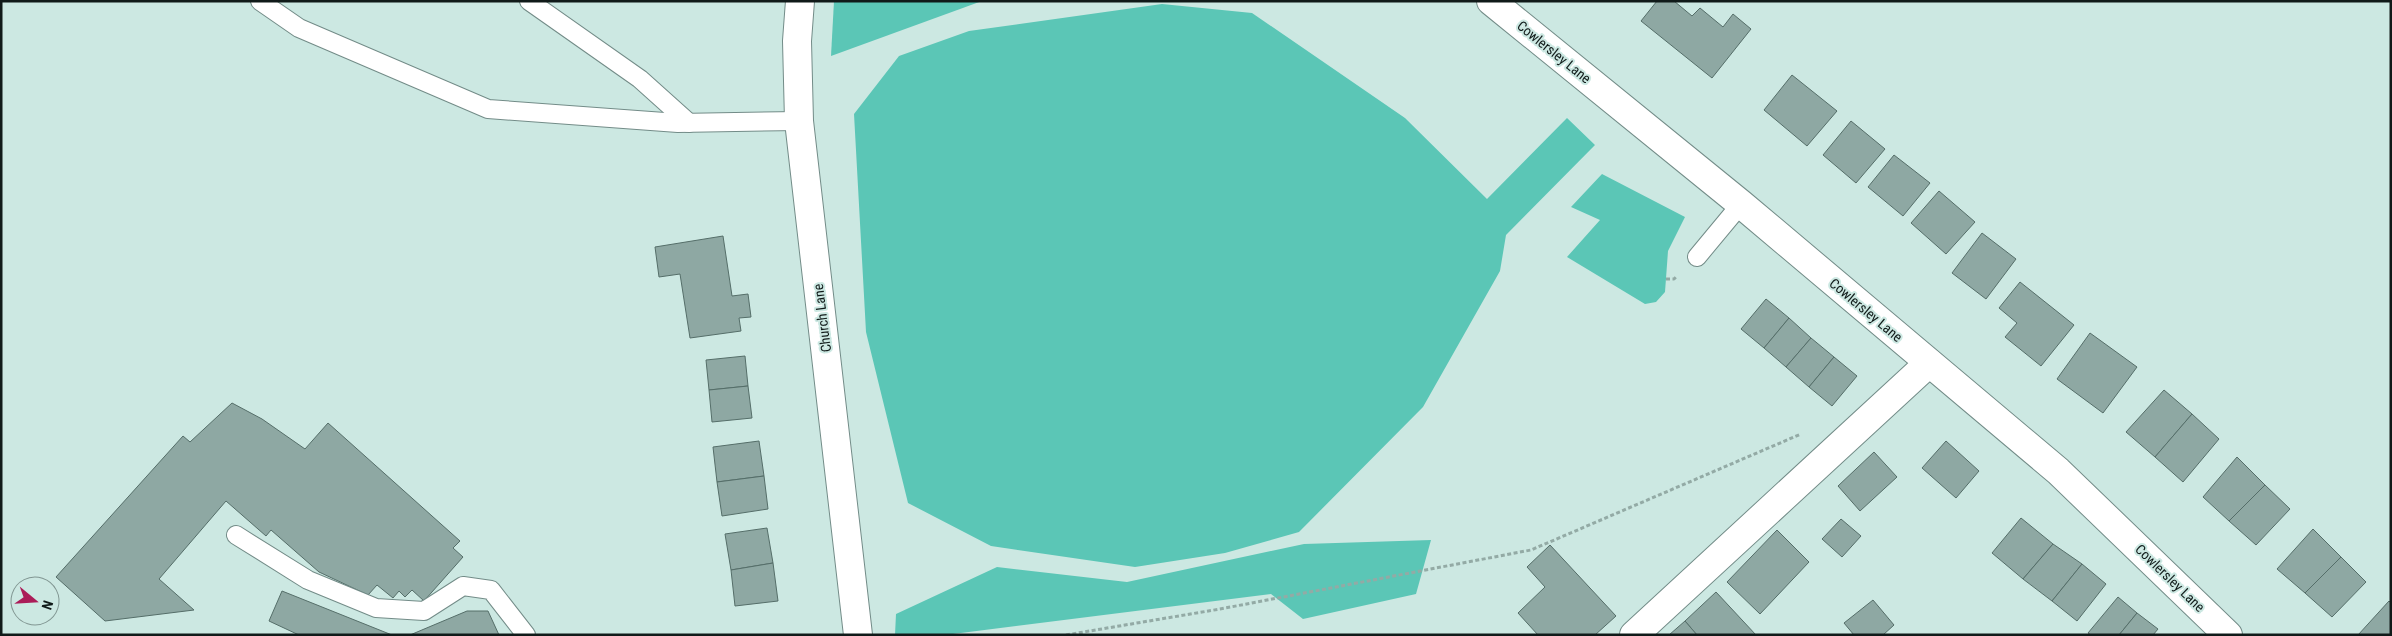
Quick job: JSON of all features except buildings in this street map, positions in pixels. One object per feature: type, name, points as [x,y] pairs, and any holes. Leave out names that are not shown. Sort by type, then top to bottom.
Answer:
[{"type":"street","name":"Church Lane","points":[[800,1],[796,41],[799,120],[858,635]]},
{"type":"street","name":"Cowlersley Lane","points":[[1491,1],[1741,204],[2058,471],[2228,635]]},
{"type":"street","points":[[1634,635],[1929,364]]},
{"type":"lane","points":[[252,1],[260,1],[299,28],[488,109],[689,123],[799,120]]},
{"type":"lane","points":[[529,1],[640,79],[689,123]]},
{"type":"lane","points":[[1696,257],[1741,204]]},
{"type":"lane","points":[[236,535],[308,580],[376,608],[424,611],[463,586],[491,590],[526,635]]},
{"type":"path","points":[[1066,635],[1220,609],[1530,550],[1803,434]]},
{"type":"green space","points":[[834,1],[982,1],[831,56]]},
{"type":"green space","points":[[1162,4],[1252,13],[1405,118],[1487,199],[1567,118],[1595,145],[1506,235],[1500,271],[1423,407],[1299,532],[1225,553],[1135,567],[991,546],[908,503],[866,332],[854,114],[899,56],[969,31]]},
{"type":"green space","points":[[1602,174],[1685,217],[1668,251],[1665,292],[1656,302],[1645,304],[1567,257],[1600,220],[1571,207]]},
{"type":"green space","points":[[1431,540],[1416,594],[1303,619],[1271,594],[945,635],[895,635],[896,614],[997,567],[1127,582],[1304,544]]}]
